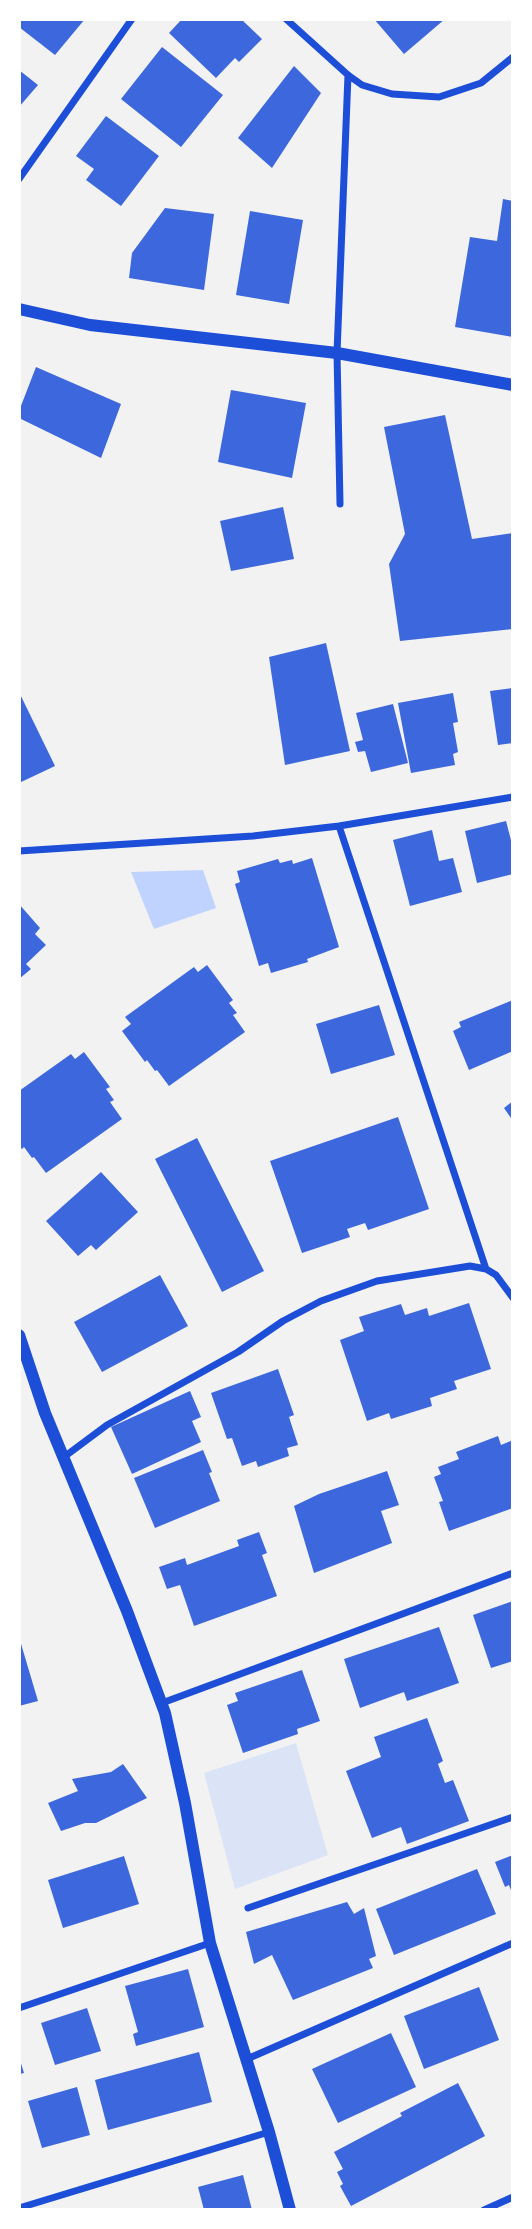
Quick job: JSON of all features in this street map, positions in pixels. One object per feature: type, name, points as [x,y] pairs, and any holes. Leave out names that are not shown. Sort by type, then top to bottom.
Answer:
[{"type":"street","points":[[19,179],[132,19]]},
{"type":"street","points":[[286,19],[362,85],[392,94],[439,97],[481,83],[513,57]]},
{"type":"street","points":[[340,505],[337,354],[348,75]]},
{"type":"street","points":[[19,309],[90,326],[337,354],[513,386]]},
{"type":"street","points":[[19,851],[253,836],[340,826],[513,797]]},
{"type":"street","points":[[340,826],[485,1269]]},
{"type":"street","points":[[64,1457],[107,1425],[238,1352],[283,1321],[321,1301],[377,1281],[470,1266],[496,1275],[513,1298]]},
{"type":"street","points":[[19,1335],[45,1413],[162,1703],[186,1803],[210,1943],[269,2132],[290,2210]]},
{"type":"street","points":[[162,1703],[513,1573]]},
{"type":"street","points":[[248,1908],[513,1817]]},
{"type":"street","points":[[19,2008],[210,1943]]},
{"type":"street","points":[[247,2059],[513,1943]]},
{"type":"street","points":[[19,2208],[269,2132]]},
{"type":"street","points":[[484,2210],[513,2197]]},
{"type":"shaded area","points":[[296,1743],[328,1855],[235,1889],[204,1773]]},
{"type":"water","points":[[203,870],[216,908],[154,929],[131,872]]},
{"type":"building","points":[[19,19],[85,19],[55,55],[19,27]]},
{"type":"building","points":[[182,19],[241,19],[262,39],[239,62],[235,58],[216,78],[169,33]]},
{"type":"building","points":[[374,19],[445,19],[404,54]]},
{"type":"building","points":[[162,47],[223,95],[181,147],[121,99]]},
{"type":"building","points":[[294,66],[321,93],[272,168],[238,138]]},
{"type":"building","points":[[19,70],[38,85],[19,107]]},
{"type":"building","points":[[106,116],[159,156],[121,206],[86,180],[94,169],[76,156]]},
{"type":"building","points":[[503,199],[513,201],[513,337],[455,327],[470,237],[497,241]]},
{"type":"building","points":[[165,208],[214,214],[204,290],[129,278],[132,253]]},
{"type":"building","points":[[250,211],[303,220],[289,304],[236,295]]},
{"type":"building","points":[[36,367],[121,404],[101,458],[19,418],[19,411]]},
{"type":"building","points":[[231,390],[306,403],[292,478],[218,462]]},
{"type":"building","points":[[445,415],[472,539],[513,533],[513,629],[400,641],[389,564],[405,534],[384,427]]},
{"type":"building","points":[[283,507],[294,559],[231,571],[220,521]]},
{"type":"building","points":[[326,643],[350,751],[285,765],[269,657]]},
{"type":"building","points":[[513,688],[513,743],[498,745],[490,691]]},
{"type":"building","points":[[19,692],[55,766],[19,783]]},
{"type":"building","points":[[453,693],[458,722],[453,723],[458,752],[453,754],[455,765],[411,773],[398,703]]},
{"type":"building","points":[[393,704],[408,763],[371,772],[365,751],[358,752],[355,742],[363,740],[356,713]]},
{"type":"building","points":[[506,821],[513,848],[513,874],[477,883],[465,831]]},
{"type":"building","points":[[432,830],[439,861],[453,858],[462,892],[410,906],[393,840]]},
{"type":"building","points":[[312,858],[339,947],[307,959],[308,962],[271,973],[268,963],[259,966],[235,884],[240,882],[237,871],[278,859],[280,863],[292,860],[293,864]]},
{"type":"building","points":[[19,904],[40,928],[35,934],[46,945],[26,964],[31,969],[19,979]]},
{"type":"building","points":[[207,965],[233,1000],[229,1003],[237,1013],[233,1015],[245,1032],[169,1086],[147,1060],[145,1062],[122,1031],[131,1024],[125,1017],[194,967],[198,972]]},
{"type":"building","points":[[513,1000],[513,1051],[469,1070],[453,1031],[461,1027],[459,1022]]},
{"type":"building","points":[[379,1005],[395,1055],[331,1074],[316,1024]]},
{"type":"building","points":[[84,1052],[110,1087],[106,1089],[114,1100],[110,1102],[122,1119],[46,1173],[24,1147],[22,1149],[19,1146],[19,1091],[71,1054],[75,1059]]},
{"type":"building","points":[[513,1101],[513,1121],[504,1108]]},
{"type":"building","points":[[398,1117],[429,1209],[368,1230],[365,1223],[347,1229],[350,1237],[302,1253],[270,1161]]},
{"type":"building","points":[[197,1138],[264,1271],[222,1292],[155,1159]]},
{"type":"building","points":[[101,1172],[138,1212],[96,1250],[91,1245],[78,1256],[46,1221]]},
{"type":"building","points":[[160,1275],[188,1326],[102,1372],[74,1322]]},
{"type":"building","points":[[469,1303],[491,1369],[454,1381],[457,1389],[430,1398],[432,1406],[391,1419],[389,1413],[367,1421],[340,1340],[364,1331],[359,1317],[401,1304],[405,1315],[427,1308],[429,1316]]},
{"type":"building","points":[[278,1369],[294,1415],[289,1417],[298,1445],[287,1448],[289,1456],[258,1467],[256,1461],[242,1466],[232,1438],[227,1439],[211,1393]]},
{"type":"building","points":[[190,1391],[201,1417],[192,1421],[201,1442],[132,1474],[111,1427]]},
{"type":"building","points":[[498,1436],[501,1445],[513,1440],[513,1508],[449,1531],[439,1502],[443,1501],[434,1477],[441,1474],[438,1467],[459,1459],[456,1452]]},
{"type":"building","points":[[203,1450],[220,1501],[155,1528],[134,1478]]},
{"type":"building","points":[[387,1471],[399,1505],[381,1511],[392,1543],[314,1573],[294,1506],[319,1494]]},
{"type":"building","points":[[259,1532],[267,1553],[262,1555],[277,1596],[194,1626],[180,1585],[167,1589],[159,1567],[185,1558],[187,1565],[239,1546],[237,1540]]},
{"type":"building","points":[[513,1601],[513,1661],[491,1668],[473,1615]]},
{"type":"building","points":[[439,1627],[459,1683],[407,1701],[404,1692],[360,1708],[344,1659]]},
{"type":"building","points":[[19,1637],[38,1701],[19,1706]]},
{"type":"building","points":[[302,1670],[320,1721],[297,1729],[298,1734],[243,1753],[227,1705],[238,1701],[235,1693]]},
{"type":"building","points":[[427,1718],[443,1761],[438,1764],[445,1783],[453,1780],[469,1821],[407,1844],[401,1827],[372,1838],[346,1771],[381,1757],[374,1737]]},
{"type":"building","points":[[123,1764],[147,1798],[96,1823],[85,1823],[61,1831],[48,1803],[78,1791],[72,1779],[111,1772]]},
{"type":"building","points":[[513,1855],[512,1893],[509,1885],[505,1887],[495,1862]]},
{"type":"building","points":[[124,1856],[139,1904],[63,1928],[48,1880]]},
{"type":"building","points":[[477,1869],[496,1914],[394,1955],[376,1909]]},
{"type":"building","points":[[347,1902],[354,1914],[364,1908],[376,1956],[369,1959],[373,1968],[293,2000],[272,1955],[254,1964],[246,1932]]},
{"type":"building","points":[[188,1969],[204,2027],[136,2046],[133,2034],[138,2032],[125,1986]]},
{"type":"building","points":[[479,1987],[499,2040],[424,2069],[404,2016]]},
{"type":"building","points":[[87,2008],[101,2051],[55,2065],[41,2023]]},
{"type":"building","points":[[391,2033],[416,2087],[338,2123],[312,2069]]},
{"type":"building","points":[[199,2052],[212,2102],[108,2130],[95,2080]]},
{"type":"building","points":[[19,2057],[24,2073],[19,2074]]},
{"type":"building","points":[[458,2083],[485,2136],[351,2206],[340,2186],[343,2184],[337,2172],[343,2169],[334,2152]]},
{"type":"building","points":[[77,2087],[90,2135],[42,2148],[28,2101]]},
{"type":"building","points":[[243,2175],[252,2210],[204,2210],[198,2187]]}]
